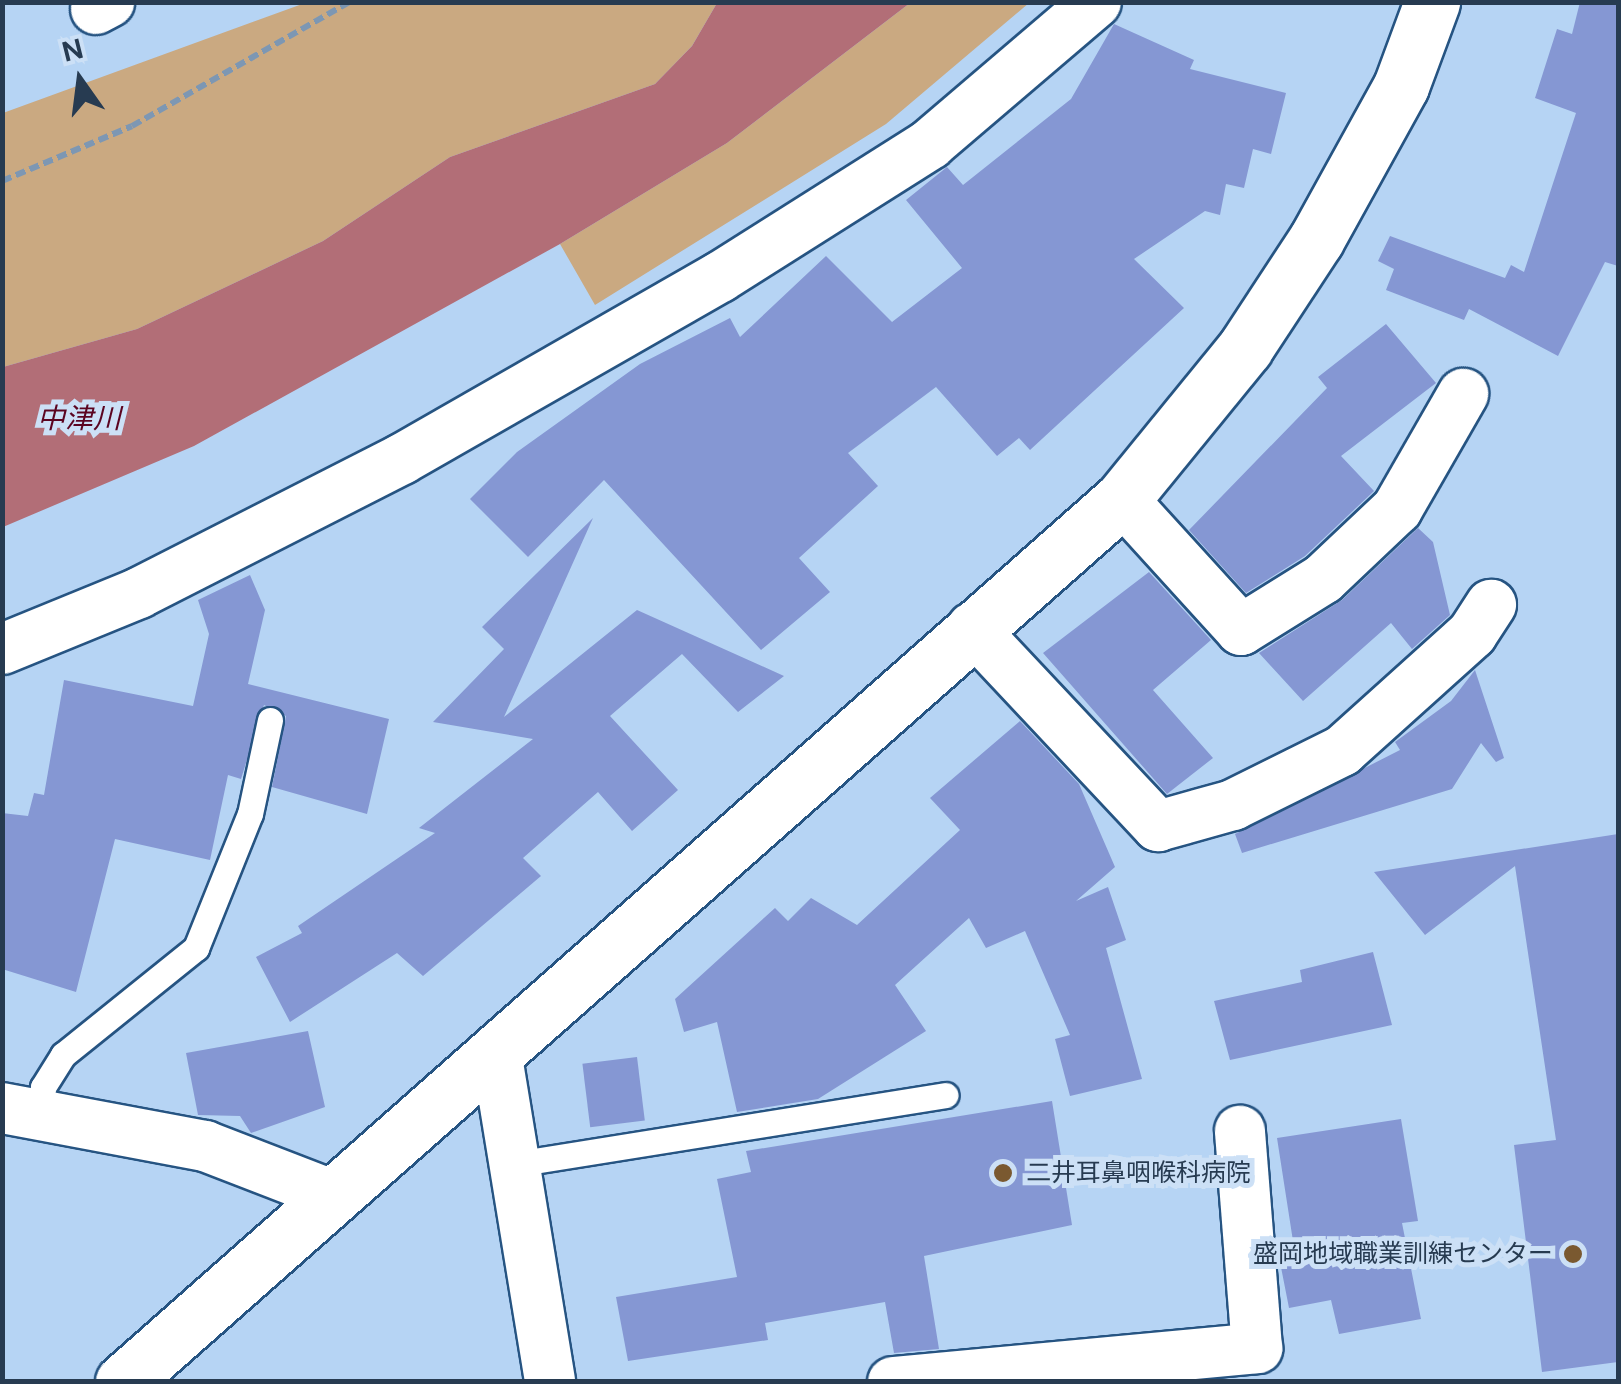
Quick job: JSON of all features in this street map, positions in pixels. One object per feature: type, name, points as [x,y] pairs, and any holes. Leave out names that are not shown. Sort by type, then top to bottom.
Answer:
[{"type":"street","points":[[2,649],[139,593],[402,459],[720,277],[930,144],[1096,2]]},
{"type":"street","points":[[123,1382],[1122,499],[1245,348],[1316,240],[1400,86],[1432,2]]},
{"type":"street","points":[[1122,499],[1241,630],[1323,579],[1397,509],[1463,394]]},
{"type":"street","points":[[972,628],[1158,826],[1233,806],[1342,751],[1472,634],[1491,604]]},
{"type":"street","points":[[496,1051],[550,1382]]},
{"type":"street","points":[[22,1112],[204,1146],[332,1195]]},
{"type":"street","points":[[892,1382],[1257,1348],[1240,1131]]},
{"type":"lane","points":[[22,1112],[63,1055],[196,948],[250,814],[270,720]]},
{"type":"lane","points":[[514,1164],[945,1095]]},
{"type":"path","points":[[2,181],[132,126],[349,2]]},
{"type":"shaded area","points":[[305,3],[717,3],[692,46],[655,84],[450,157],[323,241],[137,329],[3,367],[3,113]]},
{"type":"shaded area","points":[[910,3],[1029,3],[886,124],[595,305],[560,244],[727,143]]},
{"type":"water","name":"中津川","points":[[717,3],[910,3],[727,143],[560,244],[194,446],[3,527],[3,367],[137,329],[323,241],[450,157],[655,84],[692,46]]},
{"type":"building","points":[[1580,2],[1618,2],[1618,266],[1605,262],[1558,356],[1469,309],[1464,320],[1386,290],[1394,269],[1378,261],[1390,236],[1505,278],[1511,265],[1524,272],[1576,113],[1535,98],[1557,29],[1572,34]]},
{"type":"building","points":[[1114,24],[1194,60],[1190,69],[1286,93],[1271,154],[1253,149],[1244,188],[1226,184],[1220,215],[1205,211],[1134,259],[1184,308],[1030,450],[1019,438],[997,456],[936,387],[848,453],[878,486],[799,558],[830,592],[761,650],[604,480],[528,557],[470,499],[517,452],[640,364],[730,318],[740,337],[826,256],[892,322],[962,268],[906,200],[947,167],[963,185],[1071,99]]},
{"type":"building","points":[[1386,324],[1436,383],[1341,456],[1374,491],[1305,556],[1246,593],[1189,530],[1327,388],[1318,377]]},
{"type":"building","points":[[593,518],[504,717],[637,610],[784,676],[738,712],[682,654],[610,716],[678,790],[632,831],[598,792],[523,858],[541,876],[423,976],[397,953],[290,1022],[256,957],[302,933],[298,926],[435,833],[419,828],[533,739],[433,722],[504,649],[482,627]]},
{"type":"building","points":[[1418,528],[1433,542],[1450,615],[1412,649],[1391,623],[1303,701],[1259,653],[1342,600]]},
{"type":"building","points":[[1149,572],[1211,640],[1153,690],[1213,758],[1167,794],[1043,653]]},
{"type":"building","points":[[250,575],[265,610],[248,684],[389,719],[367,814],[272,787],[286,716],[264,705],[241,779],[228,775],[210,860],[115,839],[76,992],[2,969],[2,813],[28,816],[34,793],[44,795],[64,680],[193,706],[209,634],[198,600]]},
{"type":"building","points":[[1475,670],[1504,758],[1496,762],[1481,743],[1452,789],[1242,853],[1235,834],[1400,750],[1395,742],[1451,701]]},
{"type":"building","points":[[1020,721],[1079,784],[1115,867],[1076,901],[1108,887],[1126,940],[1106,948],[1142,1079],[1070,1096],[1055,1039],[1070,1035],[1025,931],[986,948],[969,918],[895,985],[926,1031],[818,1099],[737,1112],[717,1022],[684,1032],[675,999],[775,908],[788,921],[811,898],[857,925],[960,830],[930,798]]},
{"type":"building","points":[[1618,834],[1618,1362],[1542,1372],[1514,1145],[1556,1140],[1515,866],[1425,935],[1374,872]]},
{"type":"building","points":[[1373,952],[1392,1025],[1230,1060],[1214,1001],[1302,982],[1300,970]]},
{"type":"building","points":[[308,1031],[325,1107],[251,1133],[240,1116],[198,1115],[186,1053]]},
{"type":"building","points":[[637,1057],[645,1121],[590,1127],[582,1064]]},
{"type":"building","points":[[1052,1101],[1072,1225],[924,1256],[939,1349],[894,1353],[885,1302],[765,1323],[768,1340],[628,1361],[616,1297],[737,1277],[717,1179],[751,1172],[746,1151]]},
{"type":"building","points":[[1401,1119],[1418,1221],[1402,1223],[1421,1319],[1339,1334],[1331,1300],[1289,1308],[1279,1257],[1295,1254],[1277,1138]]},
{"type":"place","name":"二井耳鼻咽喉科病院","points":[[1003,1173]]},
{"type":"place","name":"盛岡地域職業訓練センター","points":[[1573,1254]]}]
